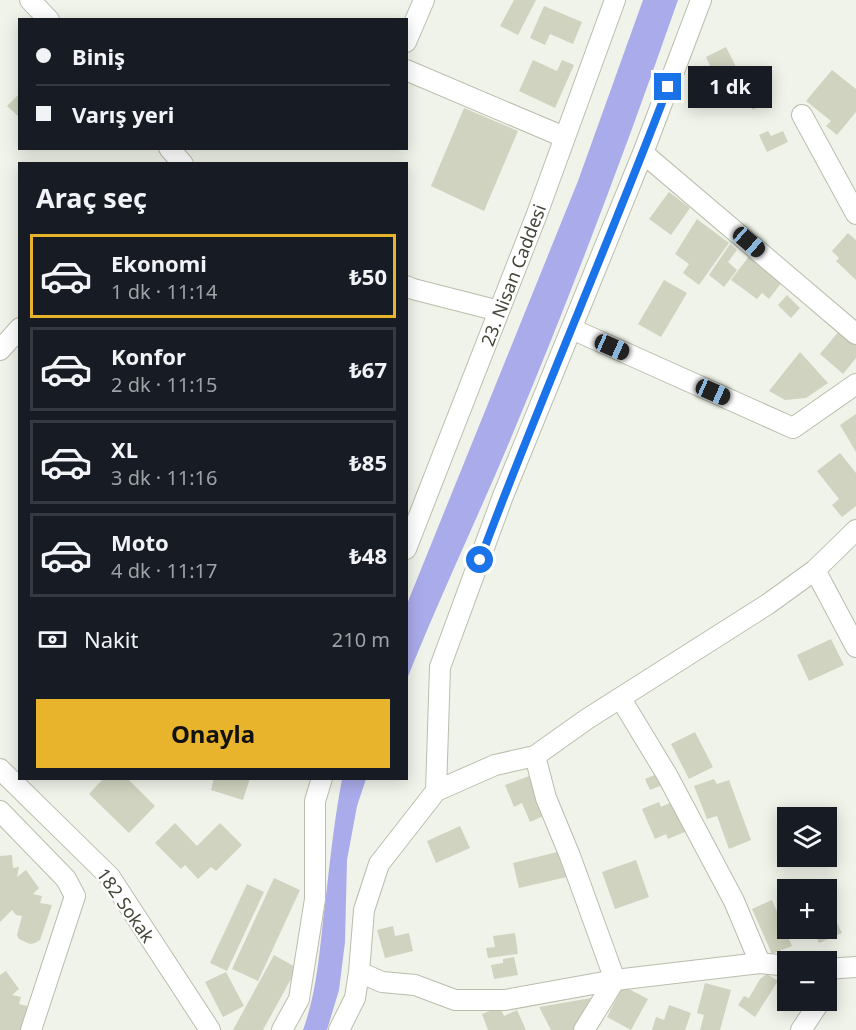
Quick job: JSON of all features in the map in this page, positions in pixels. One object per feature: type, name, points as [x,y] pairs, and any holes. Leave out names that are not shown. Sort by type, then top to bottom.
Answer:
[{"type":"street","points":[[30,0],[47,18]]},
{"type":"street","points":[[408,37],[424,0]]},
{"type":"street","points":[[436,791],[440,667],[503,496],[643,153],[700,0]]},
{"type":"street","name":"23. Nisan Caddesi","points":[[408,544],[499,311],[564,136],[609,2]]},
{"type":"street","points":[[408,71],[564,136]]},
{"type":"street","points":[[802,115],[856,214]]},
{"type":"street","points":[[643,153],[856,334]]},
{"type":"street","points":[[408,287],[499,311]]},
{"type":"street","points":[[572,328],[793,428],[856,384]]},
{"type":"street","points":[[0,350],[18,330]]},
{"type":"street","points":[[339,1030],[355,998],[364,910],[379,864],[436,791],[495,765],[535,756],[587,719],[768,604],[814,570],[856,530]]},
{"type":"street","points":[[814,570],[856,647]]},
{"type":"street","points":[[621,699],[667,775],[729,891],[760,963]]},
{"type":"street","points":[[535,756],[546,798],[570,856],[615,980]]},
{"type":"street","name":"182 Sokak","points":[[0,769],[110,877],[210,1030]]},
{"type":"street","points":[[282,1030],[299,999],[315,899],[315,801],[321,780]]},
{"type":"street","points":[[0,811],[66,879],[75,896],[31,1030]]},
{"type":"street","points":[[359,972],[382,982],[415,985],[455,1000],[505,1000],[615,980],[760,963],[777,965]]},
{"type":"street","points":[[837,969],[856,967]]},
{"type":"street","points":[[584,1030],[615,980]]},
{"type":"street","points":[[801,1030],[814,1011]]},
{"type":"water","points":[[643,0],[678,0],[557,326],[408,677],[408,602],[578,181]]},
{"type":"water","points":[[342,780],[366,780],[357,806],[347,860],[345,942],[339,990],[327,1030],[303,1030],[316,976]]},
{"type":"building","points":[[514,0],[536,0],[518,35],[500,26]]},
{"type":"building","points":[[544,6],[582,22],[573,44],[550,34],[545,45],[530,38]]},
{"type":"building","points":[[726,47],[737,69],[716,79],[706,57]]},
{"type":"building","points":[[533,60],[557,71],[562,60],[574,65],[555,108],[519,91]]},
{"type":"building","points":[[832,70],[856,89],[856,112],[837,135],[826,126],[831,121],[806,101]]},
{"type":"building","points":[[756,72],[771,99],[753,110],[744,95],[750,92],[743,79]]},
{"type":"building","points":[[18,95],[18,116],[7,106]]},
{"type":"building","points":[[464,108],[518,131],[484,211],[431,186]]},
{"type":"building","points":[[768,131],[771,136],[783,131],[788,142],[767,152],[759,135]]},
{"type":"building","points":[[669,192],[690,208],[671,235],[649,219]]},
{"type":"building","points":[[697,219],[729,243],[699,285],[683,273],[689,264],[675,254]]},
{"type":"building","points":[[848,233],[856,240],[856,280],[836,261],[839,258],[832,251]]},
{"type":"building","points":[[730,244],[737,250],[728,262],[737,270],[724,287],[709,275]]},
{"type":"building","points":[[749,256],[782,282],[769,299],[762,293],[757,299],[731,280]]},
{"type":"building","points":[[664,280],[687,293],[661,337],[638,324]]},
{"type":"building","points":[[787,295],[800,308],[791,318],[778,305]]},
{"type":"building","points":[[839,331],[856,345],[856,358],[843,374],[820,354]]},
{"type":"building","points":[[800,352],[828,383],[806,398],[785,400],[769,391]]},
{"type":"building","points":[[856,414],[856,452],[840,425]]},
{"type":"building","points":[[840,453],[856,473],[856,506],[842,517],[832,505],[839,499],[817,471]]},
{"type":"building","points":[[831,639],[844,665],[809,681],[797,655]]},
{"type":"building","points":[[695,732],[713,767],[689,779],[671,744]]},
{"type":"building","points":[[659,773],[665,784],[650,790],[645,779]]},
{"type":"building","points":[[532,775],[548,814],[530,822],[522,803],[514,807],[505,785]]},
{"type":"building","points":[[714,779],[717,784],[729,780],[751,840],[729,849],[717,816],[707,819],[694,786]]},
{"type":"building","points":[[102,780],[129,780],[155,806],[129,833],[89,794]]},
{"type":"building","points":[[214,780],[249,780],[243,800],[211,790]]},
{"type":"building","points":[[674,801],[687,831],[668,839],[666,834],[655,839],[642,809],[659,802],[661,807]]},
{"type":"building","points":[[175,823],[197,846],[220,823],[242,845],[216,871],[211,867],[198,879],[185,865],[181,869],[155,843]]},
{"type":"building","points":[[460,826],[470,848],[436,863],[427,841]]},
{"type":"building","points":[[561,851],[567,877],[519,888],[513,863]]},
{"type":"building","points":[[12,855],[13,868],[19,867],[17,877],[26,870],[39,888],[33,894],[42,896],[40,903],[52,905],[40,940],[35,943],[30,944],[19,939],[17,935],[22,916],[16,915],[12,910],[0,922],[0,856]]},
{"type":"building","points":[[636,860],[649,897],[615,909],[602,872]]},
{"type":"building","points":[[274,878],[300,890],[258,981],[232,969]]},
{"type":"building","points":[[247,884],[264,892],[227,971],[210,963]]},
{"type":"building","points":[[772,900],[777,912],[777,939],[789,939],[792,946],[772,954],[752,909]]},
{"type":"building","points":[[837,923],[842,933],[837,935]]},
{"type":"building","points":[[393,926],[395,936],[409,933],[413,951],[385,958],[377,930]]},
{"type":"building","points":[[515,933],[518,954],[488,958],[486,948],[495,947],[493,936]]},
{"type":"building","points":[[274,955],[297,968],[263,1030],[233,1030]]},
{"type":"building","points":[[514,957],[518,975],[494,979],[491,965],[503,963],[503,959]]},
{"type":"building","points":[[6,971],[19,989],[12,995],[21,997],[19,1004],[31,1007],[22,1030],[0,1030],[0,975]]},
{"type":"building","points":[[226,972],[244,1006],[223,1017],[205,982]]},
{"type":"building","points":[[767,974],[777,983],[755,1017],[738,1005],[744,996],[749,998],[760,979]]},
{"type":"building","points":[[705,983],[731,990],[720,1030],[700,1030],[704,1015],[697,1013]]},
{"type":"building","points":[[623,986],[648,999],[631,1030],[607,1017]]},
{"type":"building","points":[[591,998],[593,1001],[573,1030],[551,1030],[539,1007]]},
{"type":"building","points":[[669,1005],[691,1013],[685,1030],[652,1030],[656,1017],[664,1020]]},
{"type":"building","points":[[500,1007],[504,1016],[517,1010],[526,1030],[488,1030],[482,1014]]},
{"type":"route","points":[[480,560],[503,496],[668,87]]}]
